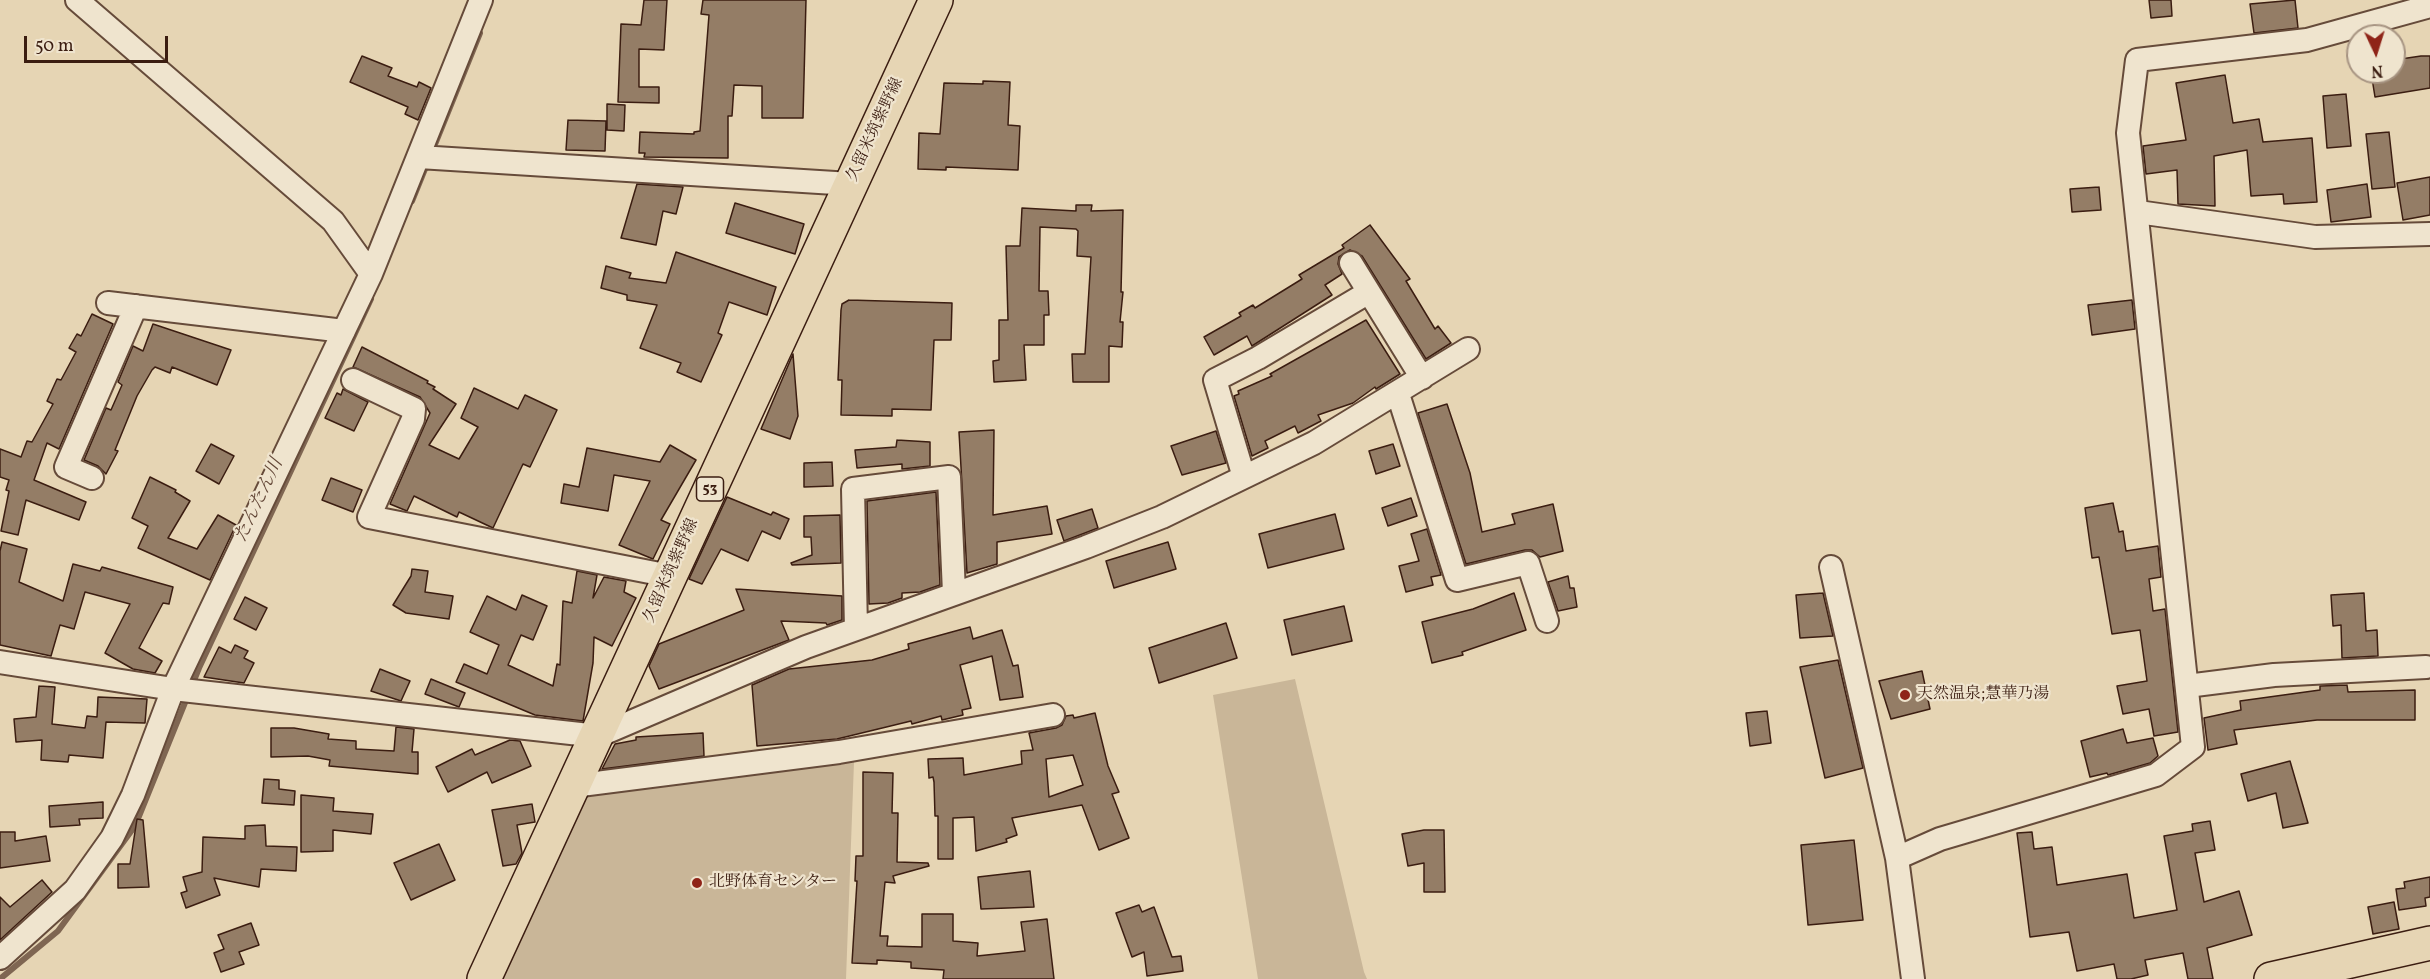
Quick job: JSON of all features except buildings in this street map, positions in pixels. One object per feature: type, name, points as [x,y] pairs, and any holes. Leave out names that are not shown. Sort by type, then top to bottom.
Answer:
[{"type":"main road","name":"久留米筑紫野線","points":[[484,979],[936,0]]},
{"type":"main road","points":[[2271,979],[2430,943]]},
{"type":"street","points":[[77,0],[333,221],[371,274]]},
{"type":"street","points":[[0,958],[75,890],[112,838],[133,795],[173,689],[428,157],[481,0]]},
{"type":"street","points":[[1897,858],[1940,839],[2156,775],[2193,747],[2128,133],[2137,60],[2307,40],[2430,6]]},
{"type":"street","points":[[428,157],[851,184]]},
{"type":"street","points":[[2138,212],[2316,237],[2430,234]]},
{"type":"street","points":[[1351,263],[1422,378]]},
{"type":"street","points":[[1244,477],[1215,380],[1258,358],[1369,292]]},
{"type":"street","points":[[108,303],[344,331]]},
{"type":"street","points":[[92,478],[66,467],[136,306]]},
{"type":"street","points":[[0,662],[173,689],[598,736],[806,647],[1086,547],[1162,517],[1314,443],[1468,349]]},
{"type":"street","points":[[353,380],[414,409],[413,419],[369,517],[670,576]]},
{"type":"street","points":[[1398,393],[1457,580],[1528,563],[1546,621]]},
{"type":"street","points":[[856,629],[853,489],[949,477],[954,593]]},
{"type":"street","points":[[1831,567],[1897,858],[1913,979]]},
{"type":"street","points":[[2187,686],[2274,675],[2426,667]]},
{"type":"street","points":[[573,786],[839,752],[1053,715]]},
{"type":"shaded area","points":[[1295,679],[1367,979],[1258,979],[1213,695]]},
{"type":"shaded area","name":"北野体育センター","points":[[854,762],[846,979],[500,979],[589,787]]},
{"type":"waterway","name":"たんたん川","points":[[412,201],[480,33]]},
{"type":"waterway","name":"たんたん川","points":[[0,979],[58,931],[135,826],[199,668],[371,299]]},
{"type":"place","name":"天然温泉;慧華乃湯","points":[[1905,695]]},
{"type":"place","name":"北野体育センター","points":[[697,883]]}]
